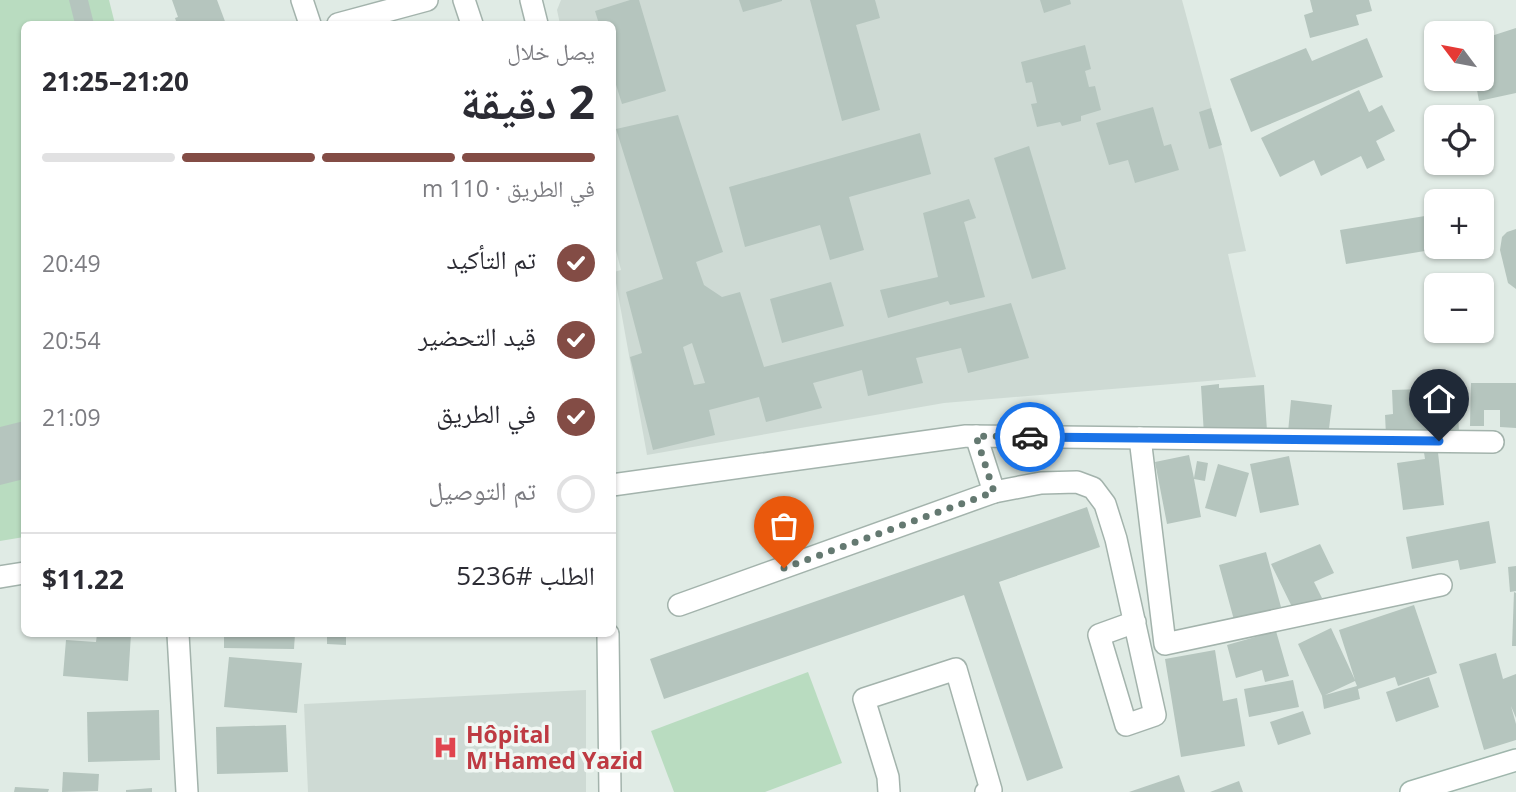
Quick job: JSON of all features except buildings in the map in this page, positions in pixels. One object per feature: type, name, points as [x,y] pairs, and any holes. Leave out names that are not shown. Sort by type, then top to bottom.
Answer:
[{"type":"street","points":[[302,0],[309,21]]},
{"type":"street","points":[[349,21],[427,0]]},
{"type":"street","points":[[531,0],[536,21]]},
{"type":"street","points":[[465,1],[471,21]]},
{"type":"street","points":[[976,436],[994,492]]},
{"type":"street","points":[[616,484],[976,436],[1493,442]]},
{"type":"street","points":[[1140,439],[1165,644],[1441,585]]},
{"type":"street","points":[[679,605],[994,492],[1057,482],[1077,482],[1093,488],[1105,504],[1111,519],[1135,622]]},
{"type":"street","points":[[0,577],[21,574]]},
{"type":"street","points":[[178,637],[187,792]]},
{"type":"street","points":[[608,637],[610,792]]},
{"type":"street","points":[[889,792],[888,777],[864,699],[956,669],[991,790],[986,792]]},
{"type":"street","points":[[1411,792],[1516,760]]},
{"type":"shaded area","points":[[561,0],[1182,0],[1224,155],[1246,251],[1228,254],[1256,377],[944,403],[647,455],[616,283],[616,271],[621,270],[616,251],[616,21],[559,21],[557,10]]},
{"type":"shaded area","name":"Hôpital M'Hamed Yazid","points":[[586,690],[586,792],[308,792],[304,704]]},
{"type":"green space","points":[[0,0],[109,0],[114,21],[21,21],[21,538],[0,541]]},
{"type":"green space","points":[[808,672],[842,763],[765,792],[674,792],[651,731]]},
{"type":"way so far","points":[[784,568],[994,492],[976,436],[1030,437]]},
{"type":"place","name":"Hôpital M'Hamed Yazid","points":[[446,748]]},
{"type":"route","points":[[1030,437],[1439,441]]}]
